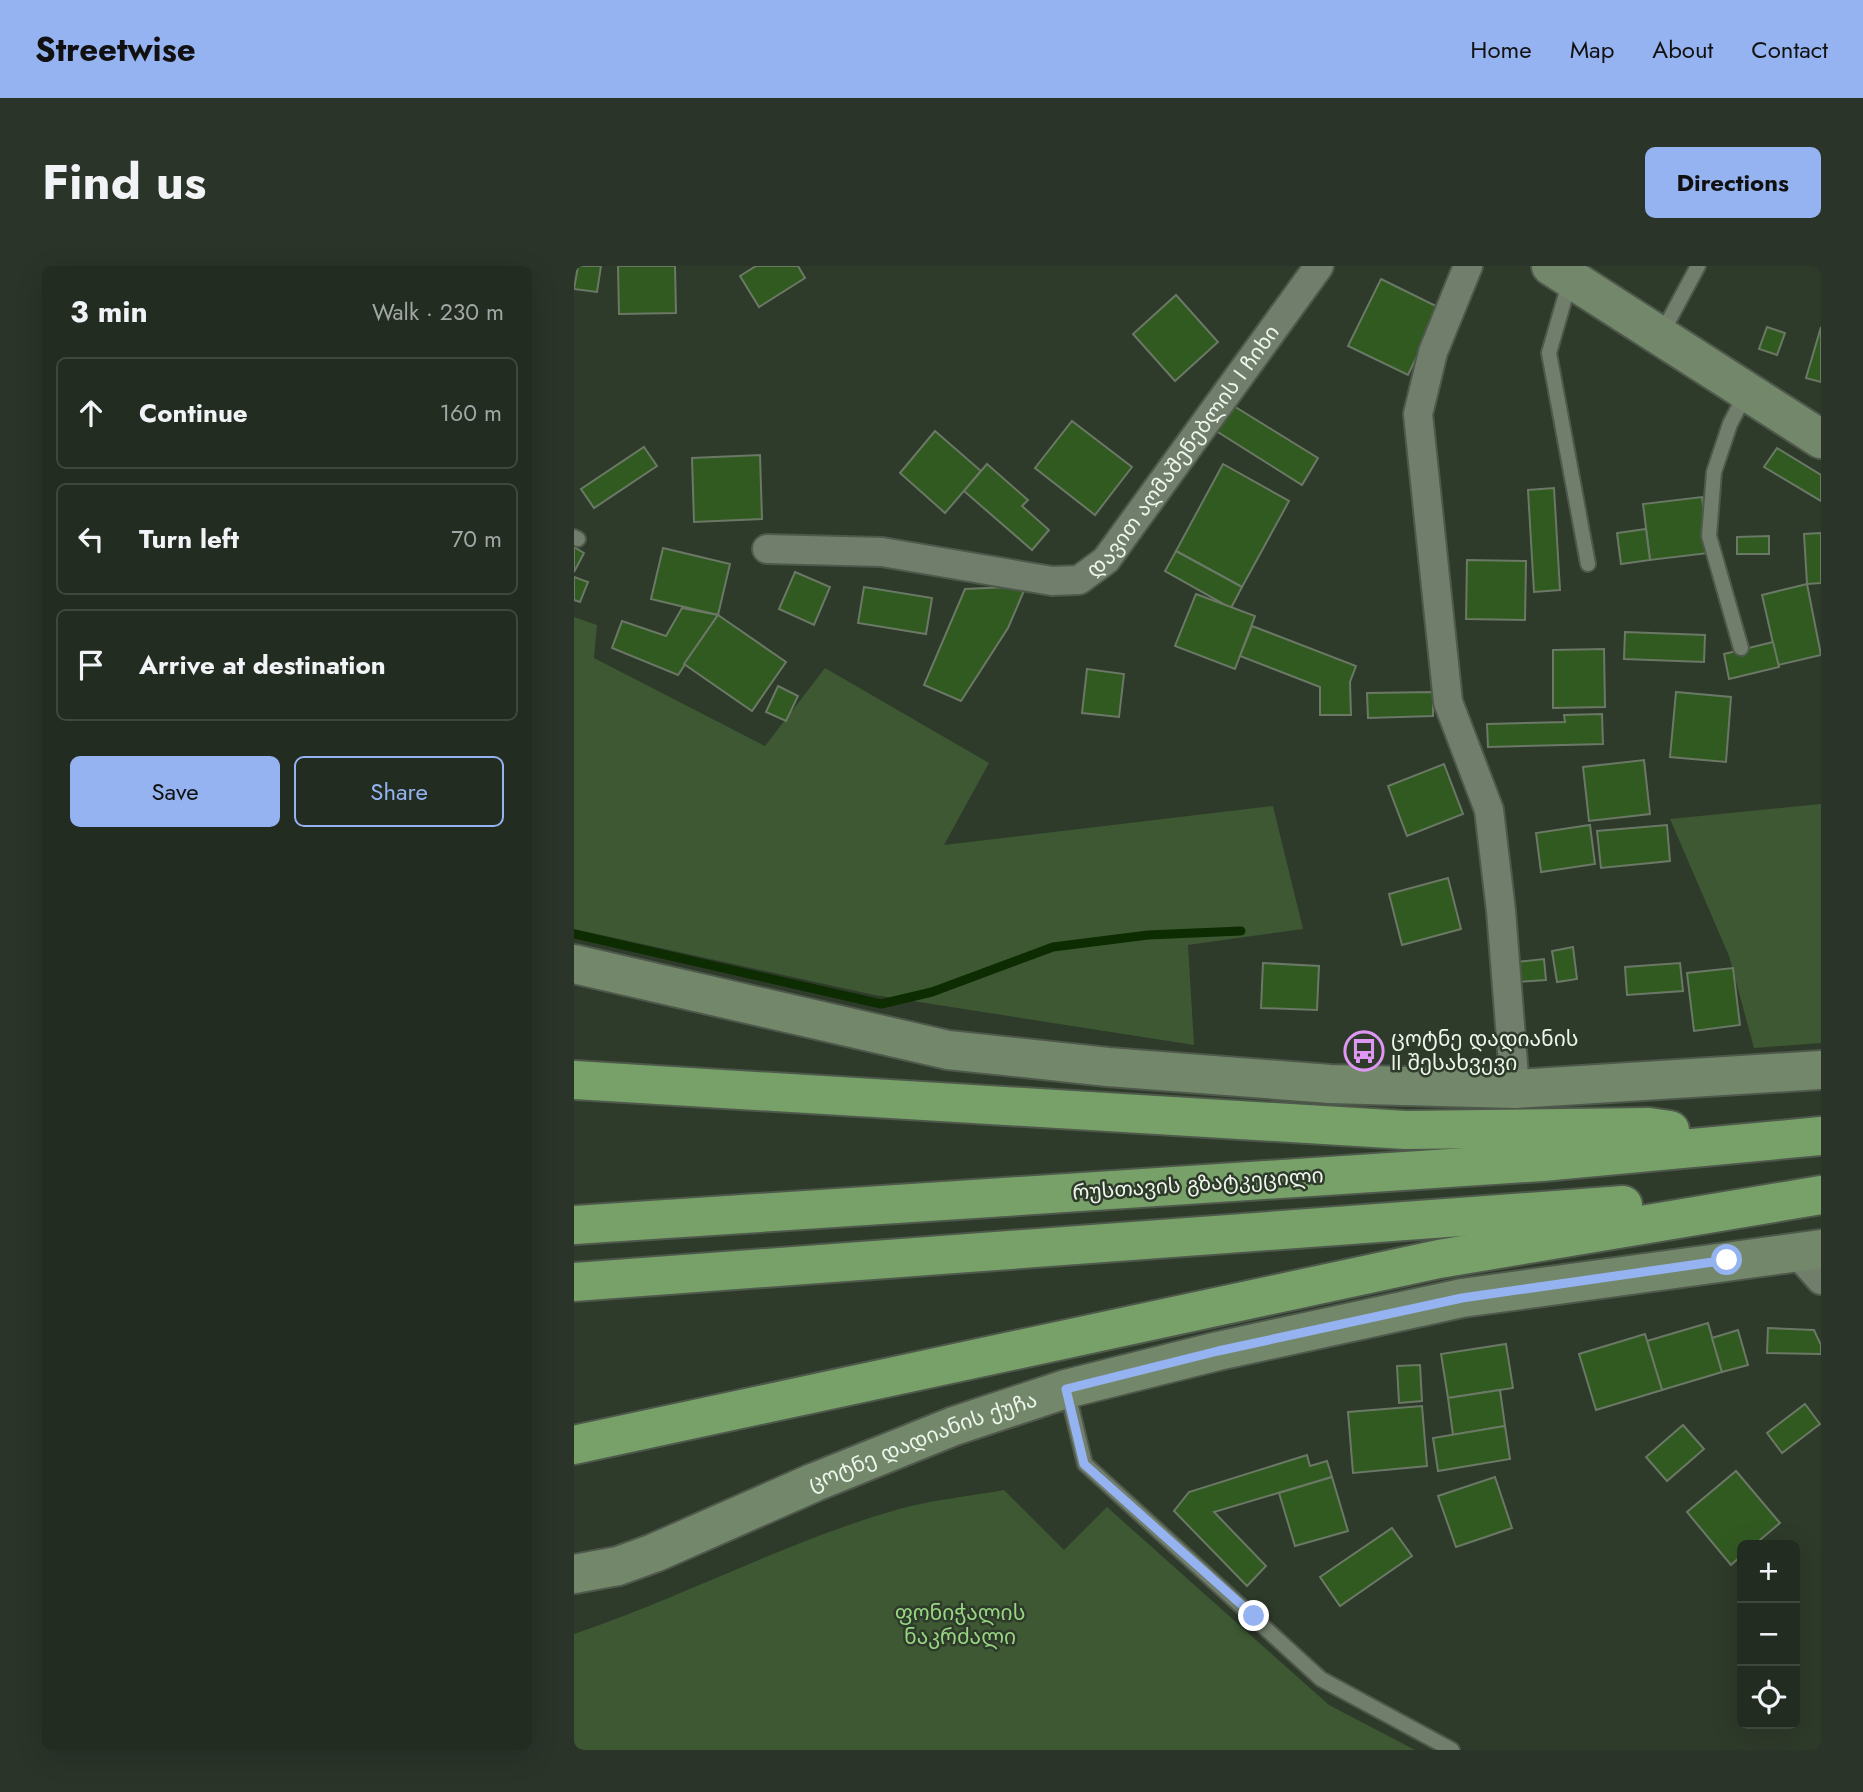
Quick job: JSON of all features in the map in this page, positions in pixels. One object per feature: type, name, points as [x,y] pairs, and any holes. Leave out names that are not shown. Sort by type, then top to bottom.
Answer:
[{"type":"highway","points":[[574,1080],[1406,1130],[1649,1127],[1759,1141]]},
{"type":"highway","name":"რუსთავის გზატკეცილი","points":[[574,1225],[1542,1162],[1821,1136]]},
{"type":"highway","points":[[574,1282],[1663,1202],[1821,1195]]},
{"type":"highway","points":[[574,1445],[1439,1259],[1821,1195]]},
{"type":"street","name":"დავით აღმაშენებლის I ჩიხი","points":[[767,549],[882,552],[1052,581],[1079,580],[1106,560],[1319,266]]},
{"type":"street","points":[[1468,266],[1433,352],[1418,414],[1448,702],[1489,810],[1501,911],[1514,1088]]},
{"type":"street","points":[[1560,272],[1821,439]]},
{"type":"street","points":[[574,964],[948,1050],[1108,1067],[1330,1084],[1514,1088],[1821,1070]]},
{"type":"street","points":[[1808,1250],[1821,1280]]},
{"type":"street","name":"ცოტნე დადიანის ქუჩა","points":[[574,1574],[618,1566],[654,1553],[815,1482],[954,1426],[1066,1389],[1218,1351],[1462,1298],[1808,1250]]},
{"type":"lane","points":[[1661,337],[1698,266]]},
{"type":"lane","points":[[1560,272],[1549,353],[1588,564]]},
{"type":"lane","points":[[1741,648],[1709,536],[1714,472],[1730,424],[1746,391]]},
{"type":"lane","points":[[1066,1389],[1084,1464],[1321,1679],[1452,1750]]},
{"type":"green space","points":[[574,617],[597,625],[594,658],[765,746],[825,668],[989,763],[944,845],[1273,806],[1303,929],[1188,945],[1194,1045],[874,995],[574,929]]},
{"type":"green space","points":[[1821,804],[1821,1043],[1754,1048],[1729,956],[1670,819]]},
{"type":"green space","name":"ფონიჭალის ნაკრძალი","points":[[1004,1490],[1064,1550],[1107,1507],[1329,1705],[1415,1750],[574,1750],[574,1634],[857,1522],[912,1506]]},
{"type":"building","points":[[578,266],[601,266],[597,292],[574,289]]},
{"type":"building","points":[[618,266],[675,266],[676,313],[619,314]]},
{"type":"building","points":[[756,266],[798,266],[805,278],[759,307],[740,276]]},
{"type":"building","points":[[1381,279],[1440,308],[1408,375],[1348,346]]},
{"type":"building","points":[[1176,295],[1218,342],[1175,381],[1133,334]]},
{"type":"building","points":[[1767,327],[1785,333],[1777,355],[1759,349]]},
{"type":"building","points":[[1821,327],[1821,382],[1806,378]]},
{"type":"building","points":[[1229,403],[1318,458],[1302,485],[1213,429]]},
{"type":"building","points":[[1072,421],[1132,467],[1095,515],[1035,468]]},
{"type":"building","points":[[935,431],[981,471],[945,513],[900,473]]},
{"type":"building","points":[[644,447],[657,466],[594,508],[581,489]]},
{"type":"building","points":[[1777,448],[1821,475],[1821,501],[1764,467]]},
{"type":"building","points":[[760,455],[762,519],[694,522],[692,458]]},
{"type":"building","points":[[987,464],[1028,500],[1022,506],[1049,530],[1032,550],[964,491]]},
{"type":"building","points":[[1223,464],[1289,501],[1242,587],[1176,551]]},
{"type":"building","points":[[1554,488],[1560,590],[1534,592],[1528,490]]},
{"type":"building","points":[[1702,497],[1709,553],[1650,560],[1643,504]]},
{"type":"building","points":[[1646,529],[1650,560],[1621,564],[1617,533]]},
{"type":"building","points":[[1821,533],[1821,583],[1807,584],[1804,534]]},
{"type":"building","points":[[1769,536],[1769,554],[1737,554],[1737,537]]},
{"type":"building","points":[[574,547],[584,553],[574,572]]},
{"type":"building","points":[[663,548],[730,564],[718,615],[651,599]]},
{"type":"building","points":[[1176,551],[1242,587],[1231,608],[1165,571]]},
{"type":"building","points":[[1467,560],[1526,561],[1525,620],[1466,619]]},
{"type":"building","points":[[795,572],[830,587],[814,625],[779,609]]},
{"type":"building","points":[[574,577],[588,582],[580,602],[574,600]]},
{"type":"building","points":[[1807,584],[1821,655],[1778,665],[1762,595]]},
{"type":"building","points":[[1026,586],[1008,628],[961,701],[924,685],[965,589]]},
{"type":"building","points":[[864,587],[932,598],[926,634],[858,623]]},
{"type":"building","points":[[1196,594],[1255,616],[1235,669],[1175,646]]},
{"type":"building","points":[[682,608],[718,615],[678,675],[612,648],[622,621],[666,636]]},
{"type":"building","points":[[718,615],[786,662],[752,711],[684,664]]},
{"type":"building","points":[[1252,626],[1356,666],[1350,682],[1351,715],[1320,715],[1320,687],[1240,656]]},
{"type":"building","points":[[1625,632],[1705,635],[1704,662],[1624,659]]},
{"type":"building","points":[[1773,642],[1779,667],[1729,679],[1724,654]]},
{"type":"building","points":[[1604,649],[1605,707],[1553,708],[1553,650]]},
{"type":"building","points":[[1087,669],[1124,674],[1119,717],[1082,713]]},
{"type":"building","points":[[778,686],[798,696],[786,721],[766,712]]},
{"type":"building","points":[[1433,692],[1433,716],[1368,718],[1367,693]]},
{"type":"building","points":[[1676,692],[1731,697],[1726,762],[1670,757]]},
{"type":"building","points":[[1602,714],[1603,744],[1488,747],[1487,724],[1565,722],[1564,715]]},
{"type":"building","points":[[1644,760],[1650,814],[1589,821],[1583,767]]},
{"type":"building","points":[[1444,764],[1463,814],[1407,836],[1388,786]]},
{"type":"building","points":[[1590,825],[1595,864],[1541,872],[1536,833]]},
{"type":"building","points":[[1667,825],[1670,861],[1601,868],[1597,831]]},
{"type":"building","points":[[1448,878],[1461,929],[1402,945],[1389,894]]},
{"type":"building","points":[[1573,947],[1577,979],[1557,982],[1552,951]]},
{"type":"building","points":[[1544,959],[1546,980],[1518,982],[1516,962]]},
{"type":"building","points":[[1263,963],[1319,966],[1317,1010],[1261,1008]]},
{"type":"building","points":[[1680,963],[1683,991],[1627,995],[1625,967]]},
{"type":"building","points":[[1733,968],[1740,1025],[1694,1031],[1687,973]]},
{"type":"building","points":[[1708,1323],[1722,1372],[1662,1390],[1647,1341]]},
{"type":"building","points":[[1768,1328],[1814,1330],[1821,1345],[1821,1354],[1767,1353]]},
{"type":"building","points":[[1738,1330],[1748,1365],[1722,1372],[1712,1338]]},
{"type":"building","points":[[1645,1334],[1662,1390],[1596,1410],[1579,1354]]},
{"type":"building","points":[[1506,1344],[1513,1388],[1448,1398],[1441,1354]]},
{"type":"building","points":[[1420,1365],[1422,1401],[1399,1403],[1397,1366]]},
{"type":"building","points":[[1500,1390],[1505,1426],[1453,1435],[1448,1398]]},
{"type":"building","points":[[1805,1404],[1820,1424],[1782,1453],[1767,1433]]},
{"type":"building","points":[[1422,1406],[1427,1466],[1353,1473],[1348,1412]]},
{"type":"building","points":[[1683,1425],[1704,1449],[1667,1481],[1646,1457]]},
{"type":"building","points":[[1505,1426],[1510,1459],[1438,1471],[1433,1438]]},
{"type":"building","points":[[1307,1455],[1310,1466],[1327,1461],[1332,1477],[1214,1512],[1266,1566],[1247,1586],[1174,1511],[1189,1492]]},
{"type":"building","points":[[1736,1471],[1780,1523],[1760,1540],[1737,1540],[1737,1560],[1731,1565],[1687,1512]]},
{"type":"building","points":[[1332,1477],[1348,1531],[1295,1546],[1279,1493]]},
{"type":"building","points":[[1495,1477],[1512,1528],[1456,1547],[1438,1496]]},
{"type":"building","points":[[1392,1528],[1412,1556],[1340,1606],[1320,1577]]},
{"type":"waterway","points":[[574,934],[881,1004],[932,992],[1053,947],[1148,935],[1241,931]]},
{"type":"place","name":"ცოტნე დადიანის II შესახვევი","points":[[1364,1051]]},
{"type":"route","points":[[1254,1616],[1084,1464],[1066,1389],[1218,1351],[1462,1298],[1727,1260]]}]
